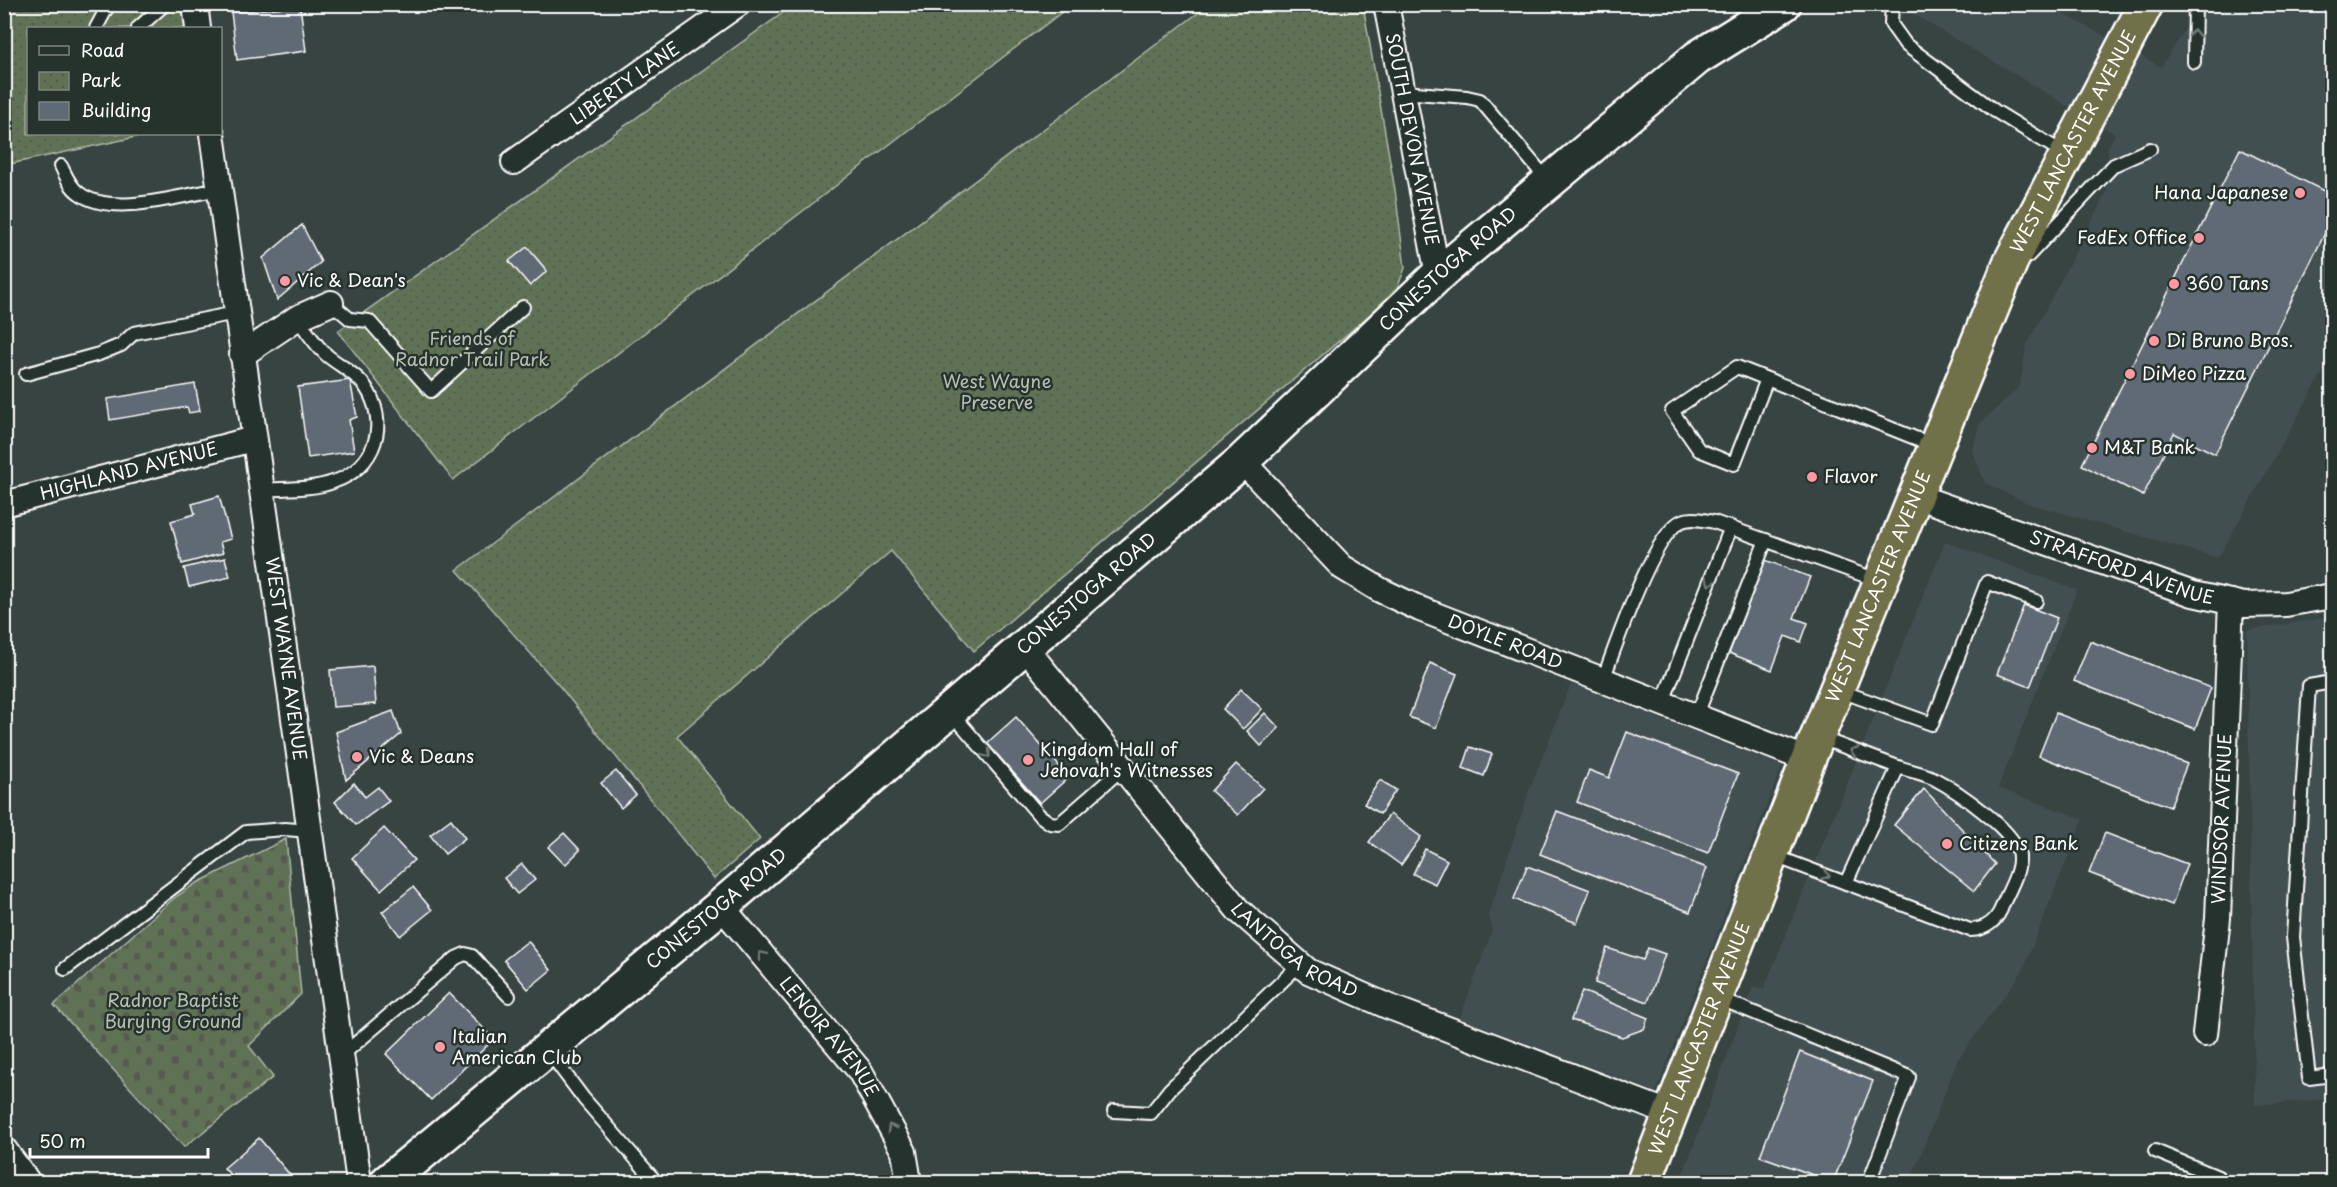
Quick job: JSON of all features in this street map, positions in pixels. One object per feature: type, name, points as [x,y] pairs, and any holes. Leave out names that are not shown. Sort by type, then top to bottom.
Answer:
[{"type":"highway","name":"WEST LANCASTER AVENUE","points":[[1644,1182],[1771,854],[2002,283],[2066,155],[2146,4]]},
{"type":"main road","name":"CONESTOGA ROAD","points":[[387,1182],[721,906],[1242,461],[1438,275],[1697,58],[1784,4]]},
{"type":"street","points":[[195,4],[198,27]]},
{"type":"street","name":"LIBERTY LANE","points":[[514,162],[738,4]]},
{"type":"street","name":"SOUTH DEVON AVENUE","points":[[1386,4],[1438,275]]},
{"type":"street","name":"WEST WAYNE AVENUE","points":[[212,135],[260,490],[359,1182]]},
{"type":"street","points":[[242,355],[297,318],[332,303]]},
{"type":"street","name":"HIGHLAND AVENUE","points":[[4,504],[253,439]]},
{"type":"street","name":"DOYLE ROAD","points":[[1242,461],[1342,567],[1420,609],[1696,717],[1813,749]]},
{"type":"street","name":"STRAFFORD AVENUE","points":[[1916,496],[2193,594],[2244,605],[2286,604],[2332,596]]},
{"type":"street","name":"WINDSOR AVENUE","points":[[2205,1034],[2218,918],[2231,602]]},
{"type":"street","name":"LANTOGA ROAD","points":[[1024,646],[1238,910],[1308,971],[1387,1006],[1669,1113]]},
{"type":"street","name":"LENOIR AVENUE","points":[[721,906],[860,1071],[904,1152],[909,1182]]},
{"type":"street","points":[[4,1149],[28,1182]]},
{"type":"lane","points":[[97,27],[109,4]]},
{"type":"lane","points":[[139,27],[165,4]]},
{"type":"lane","points":[[1892,4],[1891,24],[1906,45],[1995,111],[2066,155]]},
{"type":"lane","points":[[2194,62],[2195,4]]},
{"type":"lane","points":[[1402,92],[1480,100],[1550,182]]},
{"type":"lane","points":[[2002,283],[2114,165],[2150,149]]},
{"type":"lane","points":[[61,166],[77,192],[100,204],[126,204],[220,189]]},
{"type":"lane","points":[[332,303],[350,319],[369,321],[431,391],[523,307]]},
{"type":"lane","points":[[26,374],[99,354],[121,345],[134,333],[236,313]]},
{"type":"lane","points":[[260,490],[322,485],[336,481],[367,461],[378,433],[372,400],[364,386],[350,371],[319,347],[297,318]]},
{"type":"lane","points":[[1767,379],[1734,464],[1699,450],[1672,411],[1737,367],[1767,379],[1936,447]]},
{"type":"lane","points":[[1603,680],[1654,554],[1671,529],[1681,521],[1696,519],[1731,527],[1881,582]]},
{"type":"lane","points":[[1662,704],[1731,527]]},
{"type":"lane","points":[[1696,717],[1766,540]]},
{"type":"lane","points":[[1837,690],[1932,724],[1987,582],[2036,601]]},
{"type":"lane","points":[[2332,682],[2309,686],[2293,937],[2309,1078],[2332,1075]]},
{"type":"lane","points":[[949,710],[1038,815],[1050,823],[1059,824],[1123,768]]},
{"type":"lane","points":[[1771,854],[1970,930],[1979,930],[1987,926],[2002,909],[2020,856],[2013,840],[2003,828],[1936,780],[1898,768],[1813,749]]},
{"type":"lane","points":[[1846,883],[1898,768]]},
{"type":"lane","points":[[65,969],[246,832],[285,829],[309,831]]},
{"type":"lane","points":[[341,1056],[456,958],[465,954],[472,956],[508,996]]},
{"type":"lane","points":[[1114,1111],[1151,1113],[1170,1089],[1300,964]]},
{"type":"lane","points":[[1715,997],[1909,1077],[1869,1182]]},
{"type":"lane","points":[[548,1050],[584,1099],[656,1182]]},
{"type":"lane","points":[[2155,1151],[2204,1170],[2218,1177],[2219,1182]]},
{"type":"shaded area","points":[[1898,5],[2047,5],[2161,67],[2201,5],[2332,5],[2332,356],[2218,558],[2030,504],[1985,483],[1972,450],[1980,424],[2020,386],[2026,347],[2107,191],[2108,147],[2115,134]]},
{"type":"shaded area","points":[[1945,542],[2077,590],[1998,788],[2083,819],[2022,972],[1958,1059],[1910,1182],[1680,1182],[1753,986],[1764,989]]},
{"type":"shaded area","points":[[2332,617],[2332,1099],[2255,1105],[2247,630]]},
{"type":"shaded area","points":[[1571,684],[1782,766],[1656,1092],[1460,1018],[1492,931],[1489,915],[1529,791]]},
{"type":"green space","name":"West Wayne Preserve","points":[[1210,4],[1363,5],[1395,190],[1405,268],[1398,286],[1386,301],[974,651],[891,551],[677,736],[760,839],[714,879],[561,688],[457,570]]},
{"type":"green space","points":[[4,5],[195,5],[199,27],[27,27],[27,135],[145,135],[5,165]]},
{"type":"green space","name":"Friends of Radnor Trail Park","points":[[794,5],[1071,5],[453,480],[338,331]]},
{"type":"green space","name":"Radnor Baptist Burying Ground","points":[[286,839],[301,994],[249,1046],[273,1077],[184,1147],[54,1005],[173,899],[195,884]]},
{"type":"building","points":[[300,6],[306,51],[237,60],[231,12]]},
{"type":"building","points":[[2240,149],[2332,195],[2332,219],[2215,454],[2174,433],[2143,496],[2082,465]]},
{"type":"building","name":"Vic & Dean's","points":[[302,225],[321,262],[277,300],[263,258]]},
{"type":"building","points":[[527,247],[547,271],[530,286],[509,261]]},
{"type":"building","points":[[350,380],[357,417],[349,420],[354,451],[308,458],[298,387]]},
{"type":"building","points":[[195,384],[200,411],[189,413],[187,407],[110,420],[107,399]]},
{"type":"building","points":[[219,496],[231,539],[220,542],[223,553],[182,564],[171,521],[195,514],[192,504]]},
{"type":"building","points":[[225,558],[230,577],[189,587],[184,568]]},
{"type":"building","points":[[1765,560],[1810,577],[1794,618],[1808,623],[1801,642],[1785,636],[1772,670],[1729,653]]},
{"type":"building","points":[[2024,605],[2057,618],[2030,687],[1997,674]]},
{"type":"building","points":[[2090,641],[2211,688],[2195,729],[2074,681]]},
{"type":"building","points":[[1430,663],[1457,674],[1436,728],[1409,717]]},
{"type":"building","points":[[373,666],[376,704],[333,707],[330,670]]},
{"type":"building","points":[[1241,689],[1262,709],[1243,729],[1223,709]]},
{"type":"building","name":"Vic & Deans","points":[[393,711],[401,734],[346,780],[336,732]]},
{"type":"building","points":[[1265,713],[1279,728],[1261,746],[1247,731]]},
{"type":"building","points":[[2056,713],[2187,764],[2170,807],[2039,756]]},
{"type":"building","name":"Kingdom Hall of Jehovah's Witnesses","points":[[1016,717],[1069,777],[1040,803],[987,743]]},
{"type":"building","points":[[2328,717],[2332,717],[2332,767]]},
{"type":"building","points":[[1627,732],[1738,774],[1708,853],[1577,802],[1589,770],[1609,778]]},
{"type":"building","points":[[1470,747],[1492,754],[1484,776],[1463,768]]},
{"type":"building","points":[[1236,764],[1263,788],[1238,815],[1211,791]]},
{"type":"building","points":[[616,771],[636,795],[621,808],[601,783]]},
{"type":"building","points":[[1380,780],[1396,790],[1380,814],[1364,804]]},
{"type":"building","points":[[354,783],[365,797],[378,787],[389,801],[356,825],[335,802]]},
{"type":"building","name":"Citizens Bank","points":[[1924,789],[1995,864],[1974,891],[1894,825]]},
{"type":"building","points":[[1557,811],[1707,868],[1690,912],[1540,854]]},
{"type":"building","points":[[1390,814],[1421,837],[1401,865],[1369,842]]},
{"type":"building","points":[[451,819],[465,838],[445,854],[430,835]]},
{"type":"building","points":[[384,828],[414,860],[381,890],[352,858]]},
{"type":"building","points":[[564,833],[580,850],[565,865],[548,847]]},
{"type":"building","points":[[2105,833],[2187,864],[2172,905],[2089,873]]},
{"type":"building","points":[[1425,849],[1447,860],[1435,884],[1413,874]]},
{"type":"building","points":[[522,864],[535,880],[517,894],[504,878]]},
{"type":"building","points":[[1527,866],[1590,890],[1577,923],[1514,899]]},
{"type":"building","points":[[413,887],[432,910],[400,936],[382,912]]},
{"type":"building","points":[[528,941],[551,970],[528,989],[504,960]]},
{"type":"building","points":[[1607,948],[1643,960],[1648,948],[1665,954],[1648,1002],[1595,983]]},
{"type":"building","points":[[1582,991],[1648,1018],[1644,1029],[1622,1037],[1571,1020]]},
{"type":"building","name":"Italian American Club","points":[[449,993],[494,1039],[431,1100],[386,1054]]},
{"type":"building","points":[[1800,1052],[1873,1081],[1833,1182],[1760,1156]]},
{"type":"building","points":[[259,1138],[296,1182],[237,1182],[224,1168]]},
{"type":"place","name":"Hana Japanese","points":[[2300,193]]},
{"type":"place","name":"FedEx Office","points":[[2199,238]]},
{"type":"place","name":"Vic & Dean's","points":[[285,281]]},
{"type":"place","name":"360 Tans","points":[[2174,284]]},
{"type":"place","name":"Di Bruno Bros.","points":[[2154,341]]},
{"type":"place","name":"DiMeo Pizza","points":[[2130,374]]},
{"type":"place","name":"M&T Bank","points":[[2092,448]]},
{"type":"place","name":"Flavor","points":[[1812,477]]},
{"type":"place","name":"Vic & Deans","points":[[357,757]]},
{"type":"place","name":"Kingdom Hall of Jehovah's Witnesses","points":[[1028,760]]},
{"type":"place","name":"Citizens Bank","points":[[1947,844]]},
{"type":"place","name":"Italian American Club","points":[[440,1047]]}]
